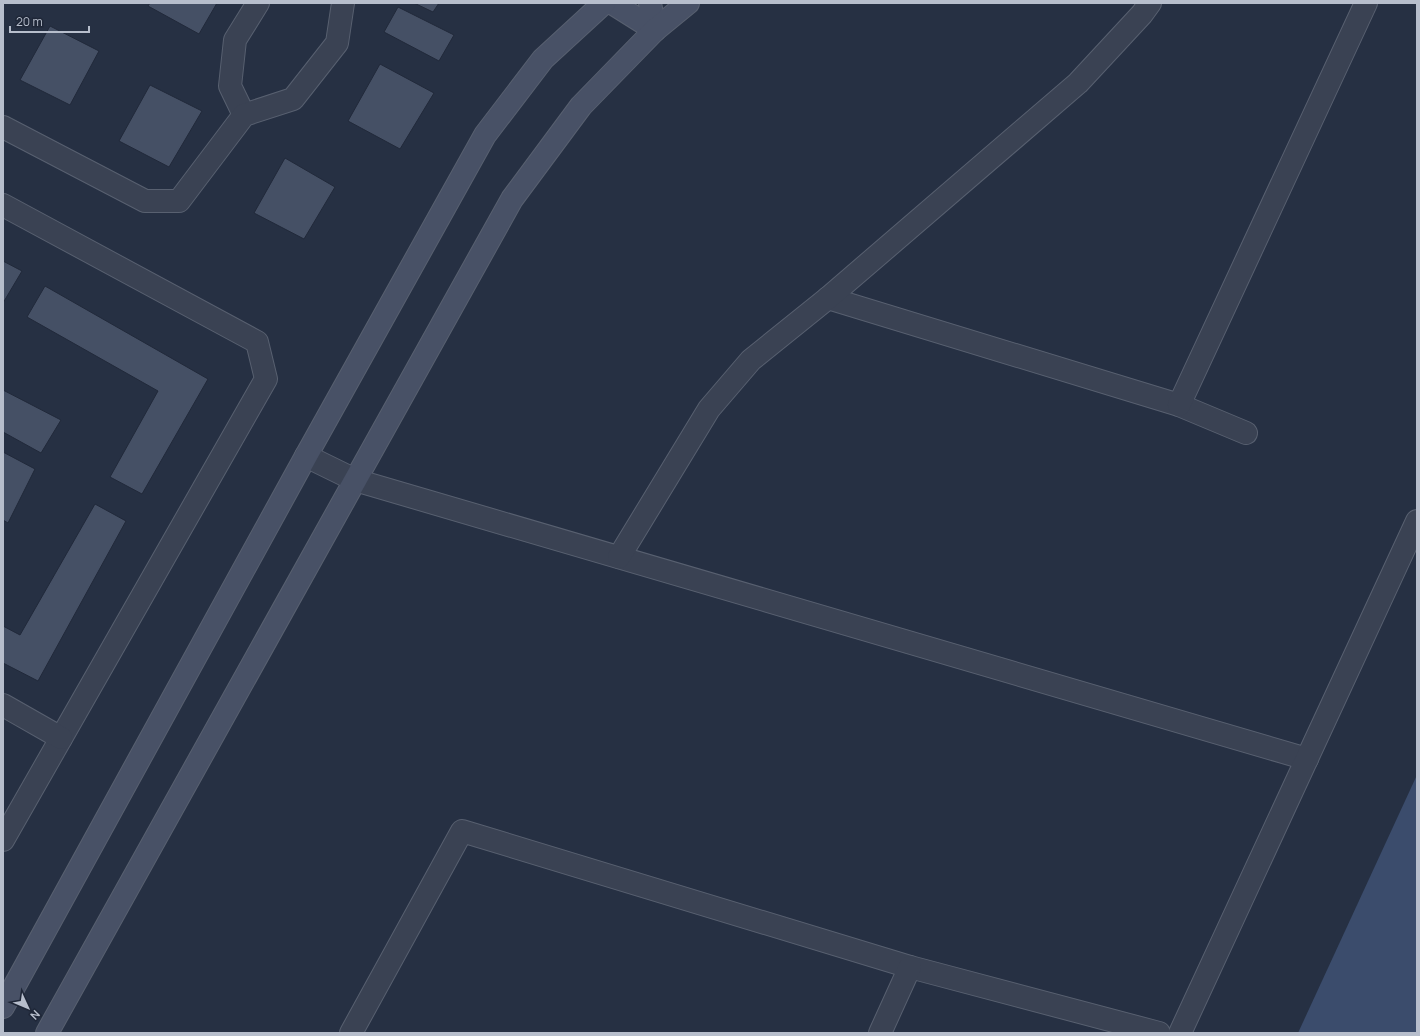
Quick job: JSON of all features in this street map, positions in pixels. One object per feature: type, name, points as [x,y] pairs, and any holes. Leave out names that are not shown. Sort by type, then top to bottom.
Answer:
[{"type":"main road","points":[[3,1008],[306,456],[485,135],[543,59],[604,3]]},
{"type":"main road","points":[[612,3],[656,30]]},
{"type":"main road","points":[[650,3],[656,30]]},
{"type":"main road","points":[[47,1033],[512,199],[580,106],[656,30],[688,3]]},
{"type":"street","points":[[244,115],[230,86],[234,40],[258,3]]},
{"type":"street","points":[[3,127],[145,201],[179,201],[244,115],[293,99],[337,43],[343,3]]},
{"type":"street","points":[[619,557],[709,408],[751,360],[828,298],[1078,83],[1142,14],[1150,3]]},
{"type":"street","points":[[1179,405],[1366,3]]},
{"type":"street","points":[[3,205],[257,342],[266,378],[3,840]]},
{"type":"street","points":[[828,298],[1179,405],[1246,434]]},
{"type":"street","points":[[306,456],[356,480],[1307,759]]},
{"type":"street","points":[[1180,1033],[1417,521]]},
{"type":"street","points":[[3,705],[61,738]]},
{"type":"street","points":[[351,1033],[462,831],[910,967],[1159,1033]]},
{"type":"street","points":[[880,1033],[910,967]]},
{"type":"water","points":[[1417,775],[1417,1033],[1298,1033]]},
{"type":"building","points":[[150,3],[217,3],[199,34],[148,6]]},
{"type":"building","points":[[414,3],[439,3],[433,12]]},
{"type":"building","points":[[398,7],[454,35],[439,61],[384,32]]},
{"type":"building","points":[[50,26],[99,51],[70,105],[20,80]]},
{"type":"building","points":[[380,64],[434,93],[400,149],[348,121]]},
{"type":"building","points":[[150,85],[202,111],[169,167],[119,141]]},
{"type":"building","points":[[285,158],[335,187],[304,239],[254,213]]},
{"type":"building","points":[[3,261],[22,271],[3,303]]},
{"type":"building","points":[[45,286],[208,379],[142,494],[110,477],[158,391],[27,317]]},
{"type":"building","points":[[3,390],[61,420],[41,453],[3,432]]},
{"type":"building","points":[[3,452],[35,469],[8,523],[3,520]]},
{"type":"building","points":[[95,504],[126,521],[38,681],[3,663],[3,626],[20,635]]}]
